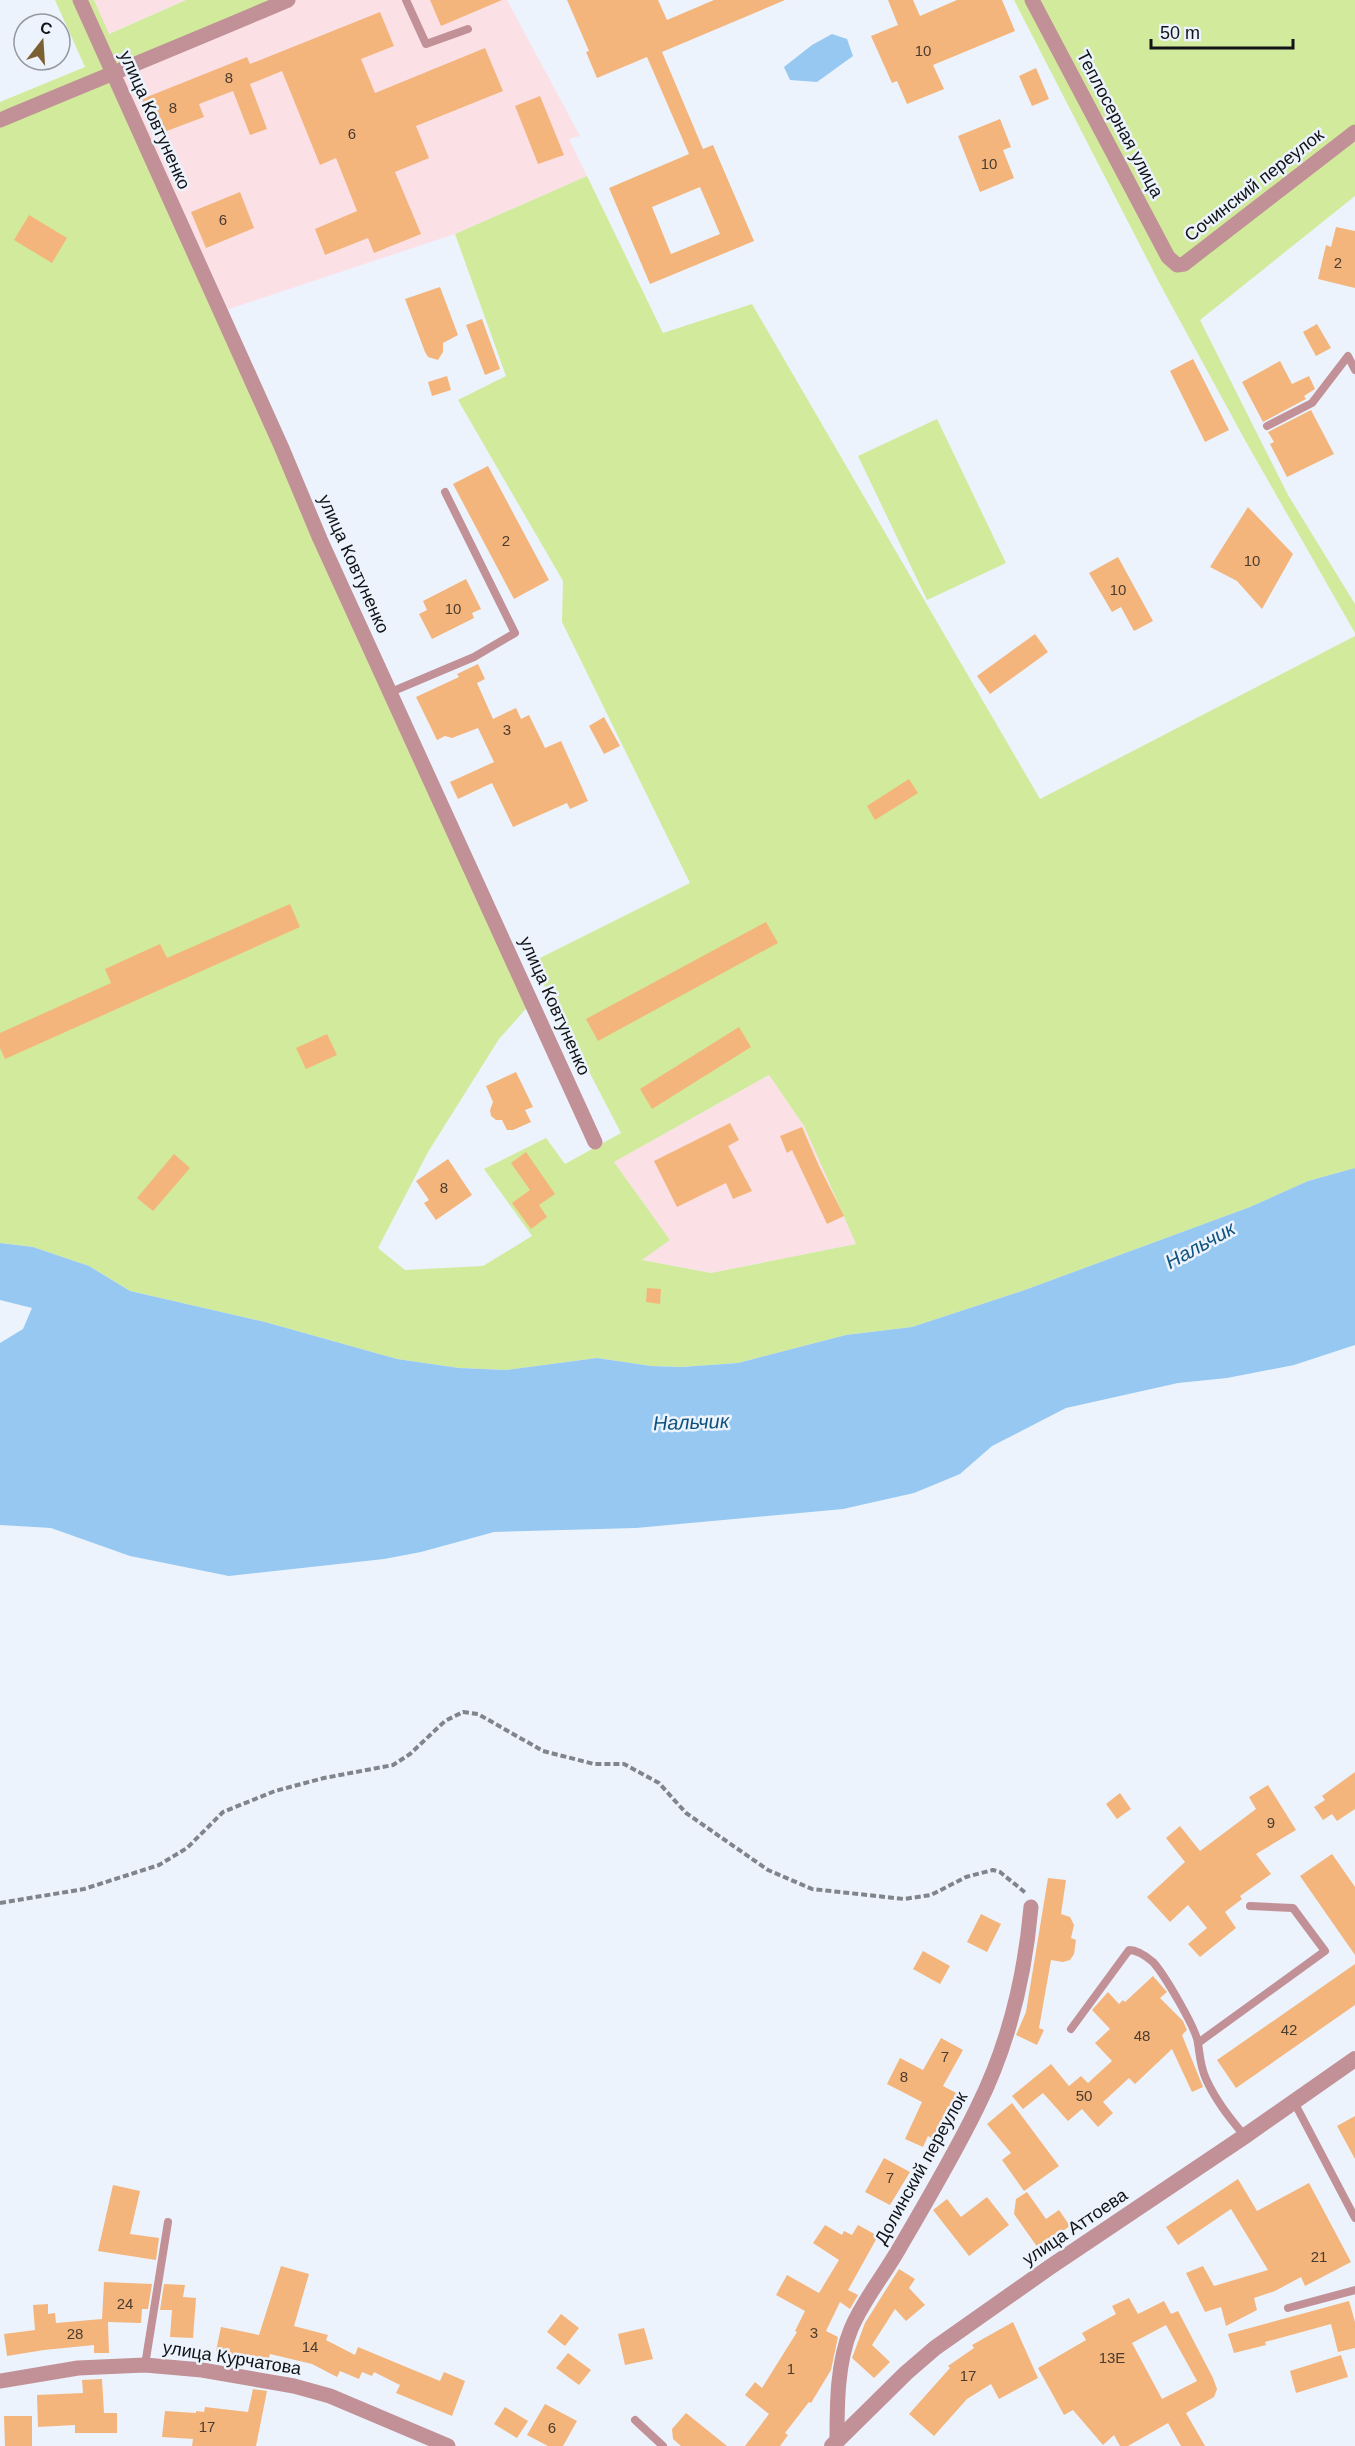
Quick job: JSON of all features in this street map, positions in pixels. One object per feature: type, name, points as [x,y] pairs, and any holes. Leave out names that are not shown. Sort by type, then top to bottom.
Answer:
[{"type":"street","name":"улица Ковтуненко","points":[[80,0],[595,1142]]},
{"type":"street","points":[[0,120],[112,73],[142,63],[288,0]]},
{"type":"street","name":"Теплосерная улица","points":[[1032,0],[1168,257],[1175,264]]},
{"type":"street","name":"Сочинский переулок","points":[[1175,264],[1184,264],[1355,132]]},
{"type":"street","name":"Долинский переулок","points":[[835,2443],[837,2399],[851,2329],[900,2247],[978,2106],[1010,2020],[1028,1944],[1031,1907]]},
{"type":"street","name":"улица Аттоева","points":[[835,2443],[906,2373],[935,2348],[1355,2059]]},
{"type":"street","name":"улица Курчатова","points":[[0,2381],[78,2368],[145,2365],[202,2370],[294,2386],[330,2396],[448,2446]]},
{"type":"lane","points":[[406,0],[426,44],[468,29]]},
{"type":"lane","points":[[1268,426],[1312,403],[1348,356],[1355,370]]},
{"type":"lane","points":[[391,692],[474,657],[515,633],[446,492]]},
{"type":"lane","points":[[1198,2043],[1325,1951],[1293,1908],[1250,1906]]},
{"type":"lane","points":[[1071,2029],[1129,1950],[1136,1950],[1152,1961],[1162,1973],[1193,2028],[1206,2080],[1230,2118],[1245,2136]]},
{"type":"lane","points":[[1294,2102],[1355,2218]]},
{"type":"lane","points":[[145,2365],[168,2222]]},
{"type":"lane","points":[[1288,2308],[1355,2290]]},
{"type":"lane","points":[[635,2420],[663,2446]]},
{"type":"path","points":[[0,1903],[84,1889],[159,1865],[187,1848],[223,1812],[275,1791],[393,1764],[410,1754],[445,1721],[463,1712],[478,1714],[543,1751],[594,1764],[624,1764],[659,1784],[686,1813],[768,1870],[812,1889],[904,1899],[931,1895],[966,1878],[993,1870],[1000,1872],[1023,1889],[1031,1907]]},
{"type":"shaded area","points":[[94,0],[186,0],[108,34]]},
{"type":"shaded area","points":[[288,0],[507,0],[580,136],[569,139],[587,176],[455,234],[220,312],[112,73]]},
{"type":"shaded area","points":[[769,1075],[804,1126],[856,1244],[711,1273],[642,1260],[670,1240],[614,1162]]},
{"type":"green space","points":[[55,0],[94,0],[109,34],[186,0],[288,0],[112,73],[532,1002],[499,1039],[428,1152],[378,1248],[405,1270],[483,1266],[532,1236],[484,1169],[546,1138],[565,1164],[621,1133],[532,962],[690,883],[562,622],[563,581],[458,400],[506,376],[455,234],[587,176],[663,333],[752,304],[1040,799],[1355,636],[1355,1168],[1308,1181],[1250,1207],[1022,1291],[912,1327],[846,1335],[738,1363],[682,1367],[651,1366],[597,1358],[506,1370],[459,1368],[397,1359],[265,1322],[130,1291],[89,1266],[33,1247],[0,1243],[0,102],[85,67],[72,38],[72,12],[60,12]],"holes":[[[769,1075],[804,1126],[856,1244],[711,1273],[642,1260],[670,1240],[614,1162]]]},
{"type":"green space","points":[[1014,0],[1355,0],[1355,196],[1200,320],[1288,495],[1355,604],[1355,633],[1246,442],[1161,286]]},
{"type":"green space","points":[[937,419],[1006,563],[927,600],[858,456]]},
{"type":"water","points":[[832,34],[847,39],[853,56],[817,82],[790,80],[784,67],[812,45]]},
{"type":"water","name":"Нальчик","points":[[1355,1168],[1355,1345],[1294,1365],[1227,1378],[1178,1383],[1066,1408],[992,1446],[960,1474],[914,1493],[843,1509],[636,1528],[494,1532],[421,1552],[384,1559],[229,1576],[130,1556],[51,1528],[0,1525],[0,1343],[23,1329],[32,1308],[0,1300],[0,1243],[33,1247],[89,1266],[130,1291],[265,1322],[397,1359],[459,1368],[506,1370],[597,1358],[651,1366],[682,1367],[738,1363],[846,1335],[912,1327],[1022,1291],[1250,1207],[1308,1181]]},
{"type":"building","points":[[430,0],[502,0],[441,26]]},
{"type":"building","points":[[567,0],[658,0],[667,20],[714,0],[785,0],[662,52],[703,149],[713,145],[754,241],[650,284],[609,188],[689,154],[647,57],[597,78],[586,52],[589,51]],"holes":[[[700,187],[720,234],[671,254],[652,207]]]},
{"type":"building","points":[[888,0],[913,0],[920,16],[957,0],[1002,0],[1015,31],[933,65],[944,89],[907,104],[897,81],[892,83],[871,36],[898,25]]},
{"type":"building","points":[[380,12],[394,46],[361,59],[375,93],[485,48],[503,91],[416,126],[429,158],[395,172],[421,234],[374,253],[368,238],[325,255],[315,229],[357,211],[336,158],[320,165],[282,71],[250,84],[267,129],[250,135],[233,91],[199,104],[204,117],[156,135],[142,99],[247,57],[250,64]]},
{"type":"building","points":[[1036,68],[1049,99],[1032,106],[1019,76]]},
{"type":"building","points":[[540,96],[564,155],[538,164],[515,106]]},
{"type":"building","points":[[1000,119],[1011,147],[1003,150],[1014,178],[980,192],[958,136]]},
{"type":"building","points":[[240,192],[254,228],[206,248],[191,212]]},
{"type":"building","points":[[29,215],[67,238],[52,263],[14,240]]},
{"type":"building","points":[[1336,227],[1355,231],[1355,288],[1318,279],[1326,245],[1331,247]]},
{"type":"building","points":[[440,287],[458,335],[443,343],[443,352],[438,360],[428,357],[425,352],[405,299]]},
{"type":"building","points":[[482,319],[500,369],[485,375],[466,325]]},
{"type":"building","points":[[1317,324],[1331,348],[1316,356],[1303,332]]},
{"type":"building","points":[[1193,359],[1229,430],[1205,442],[1170,371]]},
{"type":"building","points":[[1280,361],[1292,384],[1309,376],[1315,389],[1304,396],[1306,399],[1263,422],[1242,382]]},
{"type":"building","points":[[447,376],[451,390],[432,396],[428,382]]},
{"type":"building","points":[[1311,410],[1334,454],[1287,477],[1270,444],[1274,442],[1268,432]]},
{"type":"building","points":[[488,466],[549,580],[514,599],[453,484]]},
{"type":"building","points":[[1248,507],[1293,554],[1262,609],[1237,581],[1210,567]]},
{"type":"building","points":[[1118,557],[1153,621],[1134,631],[1121,607],[1112,612],[1089,573]]},
{"type":"building","points":[[466,579],[481,609],[472,613],[474,618],[432,639],[419,614],[427,610],[423,601]]},
{"type":"building","points":[[1035,634],[1048,652],[990,694],[977,676]]},
{"type":"building","points":[[478,664],[485,679],[477,683],[493,719],[516,708],[521,719],[529,715],[545,748],[561,741],[588,801],[570,809],[567,803],[513,827],[492,783],[458,799],[450,782],[494,762],[478,728],[452,738],[445,736],[437,740],[416,697],[459,677],[457,674]]},
{"type":"building","points":[[604,717],[620,746],[604,754],[589,726]]},
{"type":"building","points":[[909,779],[918,793],[875,820],[867,806]]},
{"type":"building","points":[[290,904],[300,927],[5,1059],[0,1048],[0,1033],[111,983],[105,969],[160,944],[167,958]]},
{"type":"building","points":[[766,922],[778,943],[598,1041],[586,1019]]},
{"type":"building","points":[[739,1027],[751,1047],[652,1109],[640,1089]]},
{"type":"building","points":[[327,1034],[337,1055],[306,1069],[296,1048]]},
{"type":"building","points":[[516,1072],[533,1107],[525,1110],[531,1122],[513,1130],[507,1130],[502,1120],[496,1120],[491,1116],[490,1110],[493,1102],[486,1086]]},
{"type":"building","points":[[730,1123],[739,1140],[728,1146],[752,1191],[733,1199],[726,1183],[677,1207],[654,1161]]},
{"type":"building","points":[[802,1127],[844,1216],[827,1224],[792,1150],[787,1153],[780,1136]]},
{"type":"building","points":[[526,1152],[555,1194],[539,1205],[547,1217],[531,1229],[512,1203],[530,1190],[511,1163]]},
{"type":"building","points":[[174,1154],[190,1168],[153,1211],[137,1198]]},
{"type":"building","points":[[448,1159],[472,1195],[436,1220],[424,1203],[429,1200],[416,1181]]},
{"type":"building","points":[[647,1288],[661,1289],[660,1304],[646,1302]]},
{"type":"building","points":[[1355,1772],[1355,1809],[1337,1821],[1332,1814],[1323,1820],[1314,1807],[1325,1800],[1322,1796]]},
{"type":"building","points":[[1268,1785],[1296,1830],[1256,1854],[1271,1874],[1240,1896],[1242,1899],[1225,1912],[1236,1928],[1200,1957],[1188,1944],[1207,1928],[1188,1905],[1170,1922],[1147,1897],[1185,1862],[1166,1838],[1180,1826],[1200,1851],[1256,1809],[1249,1797]]},
{"type":"building","points":[[1120,1793],[1131,1809],[1117,1819],[1106,1804]]},
{"type":"building","points":[[1332,1854],[1355,1887],[1355,1955],[1300,1876]]},
{"type":"building","points":[[1048,1878],[1066,1880],[1061,1914],[1070,1917],[1074,1925],[1071,1938],[1076,1940],[1074,1954],[1070,1960],[1063,1962],[1051,1960],[1039,2028],[1044,2030],[1037,2045],[1016,2035],[1026,2012]]},
{"type":"building","points":[[981,1914],[1001,1924],[987,1952],[967,1942]]},
{"type":"building","points":[[923,1951],[950,1966],[940,1984],[913,1969]]},
{"type":"building","points":[[1355,1964],[1355,2005],[1236,2088],[1217,2060]]},
{"type":"building","points":[[1153,1976],[1167,1992],[1160,1998],[1183,2021],[1187,2030],[1182,2035],[1203,2087],[1192,2092],[1172,2049],[1135,2084],[1129,2078],[1103,2102],[1113,2113],[1098,2127],[1082,2109],[1068,2121],[1043,2093],[1023,2109],[1012,2096],[1051,2064],[1069,2086],[1081,2076],[1088,2083],[1112,2061],[1095,2043],[1110,2029],[1092,2010],[1108,1992],[1119,2004],[1123,2000],[1125,2002]]},
{"type":"building","points":[[941,2038],[963,2050],[943,2086],[966,2098],[958,2112],[948,2106],[933,2139],[928,2136],[923,2147],[905,2139],[922,2102],[887,2084],[900,2058],[923,2070]]},
{"type":"building","points":[[1012,2103],[1059,2166],[1024,2191],[1002,2160],[1011,2153],[987,2124]]},
{"type":"building","points":[[1355,2116],[1355,2159],[1337,2126]]},
{"type":"building","points":[[884,2158],[910,2172],[890,2205],[865,2192]]},
{"type":"building","points":[[1238,2179],[1257,2211],[1309,2183],[1351,2262],[1305,2286],[1301,2277],[1275,2291],[1254,2298],[1257,2310],[1226,2326],[1221,2307],[1205,2312],[1186,2273],[1203,2266],[1214,2286],[1268,2270],[1231,2209],[1178,2245],[1166,2227]]},
{"type":"building","points":[[113,2185],[140,2191],[130,2234],[159,2238],[156,2260],[98,2251]]},
{"type":"building","points":[[1027,2192],[1046,2219],[1059,2210],[1070,2226],[1038,2248],[1014,2214],[1016,2199]]},
{"type":"building","points":[[987,2197],[1009,2225],[969,2256],[933,2210],[947,2199],[961,2217]]},
{"type":"building","points":[[825,2225],[842,2235],[844,2231],[852,2235],[858,2225],[878,2236],[848,2290],[858,2295],[850,2309],[840,2302],[826,2331],[838,2337],[831,2370],[811,2403],[809,2402],[785,2433],[788,2435],[780,2446],[745,2446],[769,2414],[745,2395],[755,2382],[762,2388],[797,2332],[795,2331],[805,2311],[776,2295],[787,2275],[819,2293],[839,2260],[813,2243]]},
{"type":"building","points":[[281,2266],[309,2274],[294,2326],[328,2335],[326,2340],[355,2355],[358,2347],[440,2381],[444,2372],[465,2381],[452,2416],[396,2393],[400,2385],[374,2372],[372,2376],[362,2372],[359,2379],[340,2371],[337,2377],[312,2364],[270,2354],[268,2362],[216,2351],[221,2327],[259,2335]]},
{"type":"building","points":[[899,2269],[915,2279],[909,2288],[925,2305],[906,2321],[895,2309],[872,2345],[890,2362],[874,2378],[852,2358],[865,2323]]},
{"type":"building","points":[[104,2282],[152,2284],[148,2309],[142,2309],[141,2323],[108,2322],[109,2353],[94,2353],[94,2345],[7,2356],[4,2334],[35,2330],[33,2305],[48,2304],[48,2314],[55,2313],[56,2323],[102,2319]]},
{"type":"building","points":[[164,2284],[185,2285],[183,2297],[196,2298],[193,2338],[170,2337],[172,2310],[160,2310]]},
{"type":"building","points":[[1129,2298],[1138,2314],[1164,2301],[1171,2314],[1178,2311],[1217,2389],[1214,2397],[1186,2413],[1205,2446],[1181,2446],[1168,2423],[1128,2446],[1120,2446],[1114,2435],[1103,2445],[1073,2410],[1064,2415],[1038,2368],[1086,2340],[1082,2333],[1116,2314],[1112,2306]],"holes":[[[1166,2325],[1197,2381],[1162,2399],[1132,2343]]]},
{"type":"building","points":[[1349,2301],[1355,2322],[1355,2348],[1338,2352],[1331,2324],[1234,2353],[1228,2334]]},
{"type":"building","points":[[561,2314],[579,2328],[565,2346],[547,2332]]},
{"type":"building","points":[[1013,2322],[1038,2378],[999,2399],[991,2384],[967,2399],[934,2436],[909,2414],[950,2368],[948,2366],[974,2348],[972,2345]]},
{"type":"building","points":[[644,2328],[653,2359],[625,2365],[618,2334]]},
{"type":"building","points":[[568,2353],[591,2370],[579,2385],[556,2368]]},
{"type":"building","points":[[1341,2355],[1348,2377],[1296,2393],[1290,2371]]},
{"type":"building","points":[[102,2379],[104,2413],[117,2413],[117,2433],[75,2433],[75,2425],[38,2427],[37,2395],[83,2393],[82,2380]]},
{"type":"building","points":[[253,2389],[267,2391],[256,2446],[192,2446],[193,2439],[162,2437],[165,2411],[196,2413],[196,2411],[204,2412],[205,2407],[248,2412]]},
{"type":"building","points":[[545,2404],[577,2421],[563,2446],[548,2446],[527,2435]]},
{"type":"building","points":[[505,2407],[528,2421],[517,2438],[494,2424]]},
{"type":"building","points":[[686,2413],[727,2446],[681,2446],[673,2439],[672,2429]]},
{"type":"building","points":[[4,2416],[32,2416],[32,2446],[5,2446]]}]
